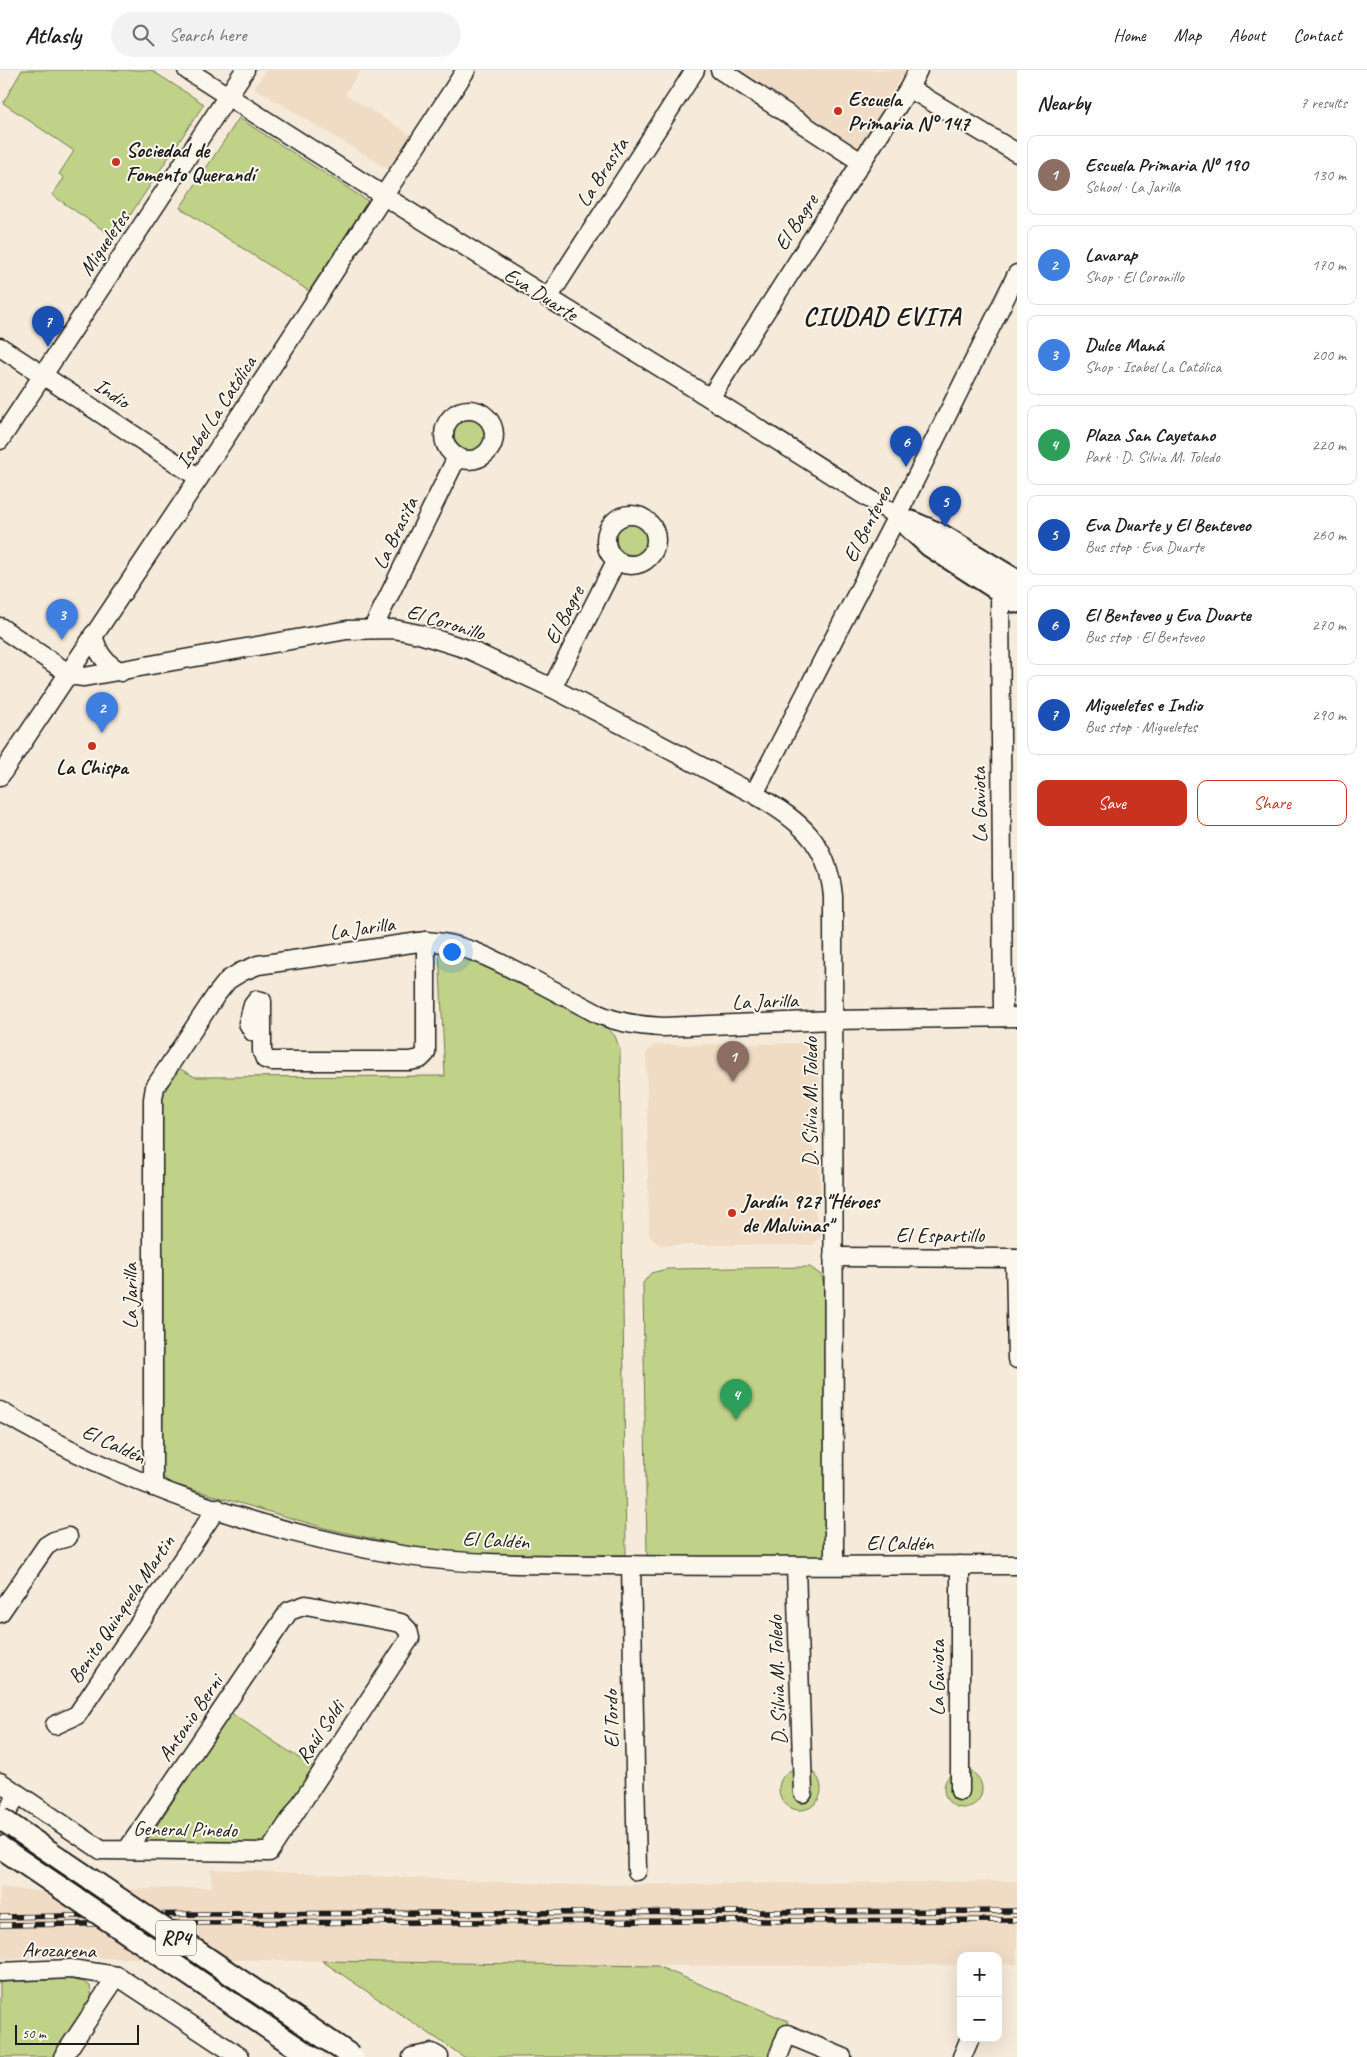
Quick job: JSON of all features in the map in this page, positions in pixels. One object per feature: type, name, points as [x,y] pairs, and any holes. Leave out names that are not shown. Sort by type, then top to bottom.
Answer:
[{"type":"main road","name":"Eva Duarte","points":[[896,516],[941,535],[1017,581]]},
{"type":"main road","name":"Eva Duarte","points":[[896,516],[930,546],[1008,597]]},
{"type":"main road","name":"RP4","points":[[0,1818],[353,2057]]},
{"type":"main road","name":"RP4","points":[[0,1847],[311,2057]]},
{"type":"street","name":"Eva Duarte","points":[[187,70],[384,196],[896,516]]},
{"type":"street","name":"Migueletes","points":[[0,440],[246,70]]},
{"type":"street","name":"Isabel La Católica","points":[[0,776],[199,478],[466,70]]},
{"type":"street","name":"La Brasita","points":[[548,298],[695,70]]},
{"type":"street","points":[[720,70],[861,162]]},
{"type":"street","name":"El Bagre","points":[[710,398],[910,88],[918,70]]},
{"type":"street","points":[[910,88],[1017,153]]},
{"type":"street","name":"El Benteveo","points":[[754,794],[1017,274]]},
{"type":"street","name":"Indio","points":[[0,347],[199,478]]},
{"type":"street","name":"La Brasita","points":[[373,628],[457,457]]},
{"type":"street","name":"El Bagre","points":[[552,688],[616,561]]},
{"type":"street","name":"La Gaviota","points":[[1008,597],[1010,1017]]},
{"type":"street","points":[[0,628],[68,673]]},
{"type":"street","name":"El Coronillo","points":[[68,673],[84,677],[121,672],[347,630],[373,628],[419,634],[470,650],[552,688],[754,794]]},
{"type":"street","points":[[93,635],[97,651],[107,664],[121,672]]},
{"type":"street","name":"D. Silvia M. Toledo","points":[[754,794],[779,808],[799,824],[816,844],[826,861],[831,878],[833,896],[834,1565]]},
{"type":"street","points":[[262,1035],[262,1051],[265,1059],[271,1061],[410,1061],[420,1059],[426,1053],[426,941]]},
{"type":"street","name":"La Jarilla","points":[[153,1487],[152,1111],[156,1087],[216,995],[228,980],[241,972],[258,965],[426,941],[464,946],[492,958],[598,1014],[629,1024],[663,1028],[833,1020],[1010,1017]]},
{"type":"street","name":"El Espartillo","points":[[833,1258],[1016,1258]]},
{"type":"street","points":[[1016,1258],[1017,1359]]},
{"type":"street","name":"El Caldén","points":[[0,1411],[25,1426],[94,1461],[153,1487],[282,1529],[342,1544],[409,1556],[471,1563],[796,1566],[1017,1565]]},
{"type":"street","name":"Benito Quinquela Martin","points":[[55,1725],[77,1715],[217,1508]]},
{"type":"street","points":[[0,1613],[46,1546],[54,1541],[68,1537]]},
{"type":"street","name":"El Tordo","points":[[631,1565],[637,1871]]},
{"type":"street","name":"La Gaviota","points":[[960,1565],[960,1791]]},
{"type":"street","name":"D. Silvia M. Toledo","points":[[796,1566],[803,1793]]},
{"type":"street","name":"Raúl Soldi","points":[[269,1852],[410,1638],[408,1630],[401,1623],[306,1605],[289,1611]]},
{"type":"street","name":"Antonio Berni","points":[[126,1850],[289,1611]]},
{"type":"street","points":[[0,1782],[17,1794],[0,1826]]},
{"type":"street","name":"General Pinedo","points":[[17,1794],[101,1850],[269,1852]]},
{"type":"street","name":"Arozarena","points":[[0,1972],[71,1969],[117,1976]]},
{"type":"street","points":[[63,2057],[117,1976],[240,2057]]},
{"type":"street","points":[[778,2057],[787,2034],[842,2057]]},
{"type":"street","points":[[962,2057],[968,2042]]},
{"type":"street","points":[[412,2057],[432,2053],[439,2057]]},
{"type":"shaded area","points":[[266,70],[361,70],[345,94],[411,135],[388,169],[254,88]]},
{"type":"shaded area","name":"Escuela Primaria N° 147","points":[[733,70],[906,70],[856,152]]},
{"type":"shaded area","points":[[811,1043],[819,1049],[820,1112],[809,1122],[809,1144],[819,1154],[821,1203],[815,1209],[816,1217],[821,1223],[821,1237],[813,1245],[660,1245],[649,1237],[646,1052],[654,1045]]},
{"type":"shaded area","points":[[210,1869],[577,1885],[1017,1881],[1017,1964],[1002,1964],[1002,1952],[957,1952],[957,1965],[657,1966],[39,1957],[0,1960],[0,1887],[44,1892],[212,1887]]},
{"type":"green space","name":"Sociedad de Fomento Querandí","points":[[22,70],[151,70],[204,104],[115,238],[52,195],[64,178],[59,174],[74,151],[3,103]]},
{"type":"green space","points":[[239,118],[368,201],[309,291],[180,208]]},
{"type":"green space","points":[[471,417],[483,422],[488,434],[483,446],[471,451],[459,446],[454,434],[459,422]]},
{"type":"green space","points":[[633,521],[645,526],[650,538],[645,550],[633,555],[621,550],[616,538],[621,526]]},
{"type":"green space","points":[[439,950],[477,959],[606,1026],[615,1036],[620,1050],[626,1555],[470,1554],[401,1545],[325,1528],[170,1483],[161,1472],[159,1103],[168,1074],[175,1066],[195,1077],[445,1076]]},
{"type":"green space","points":[[810,1267],[821,1275],[826,1290],[826,1553],[817,1557],[647,1558],[643,1283],[651,1273],[667,1269]]},
{"type":"green space","points":[[231,1713],[314,1768],[266,1843],[262,1846],[146,1842]]},
{"type":"green space","points":[[796,1768],[804,1768],[815,1774],[821,1789],[815,1804],[804,1810],[796,1810],[785,1804],[779,1793],[779,1785],[785,1774]]},
{"type":"green space","points":[[963,1770],[970,1771],[976,1776],[981,1782],[981,1796],[976,1802],[970,1807],[963,1808],[956,1807],[950,1802],[945,1796],[944,1789],[945,1782],[950,1776],[956,1771]]},
{"type":"green space","points":[[322,1961],[657,1966],[788,2021],[773,2057],[464,2057]]},
{"type":"green space","points":[[69,1979],[84,1982],[90,1986],[92,1998],[54,2057],[0,2057],[0,1982]]},
{"type":"railway","points":[[0,1917],[200,1914],[1017,1911]]},
{"type":"railway","points":[[0,1925],[1017,1920]]},
{"type":"place","name":"Escuela Primaria N° 147","points":[[838,111]]},
{"type":"place","name":"Sociedad de Fomento Querandí","points":[[116,162]]},
{"type":"place","name":"Migueletes e Indio","points":[[48,347]]},
{"type":"place","name":"El Benteveo y Eva Duarte","points":[[906,467]]},
{"type":"place","name":"Eva Duarte y El Benteveo","points":[[945,527]]},
{"type":"place","name":"Dulce Maná","points":[[62,640]]},
{"type":"place","name":"Lavarap","points":[[102,733]]},
{"type":"place","name":"La Chispa","points":[[92,746]]},
{"type":"place","name":"Escuela Primaria Nº 190","points":[[733,1082]]},
{"type":"place","name":"Jardín 927 \"Héroes de Malvinas\"","points":[[732,1213]]},
{"type":"place","name":"Plaza San Cayetano","points":[[736,1420]]},
{"type":"district","name":"CIUDAD EVITA","points":[[882,316]]}]
